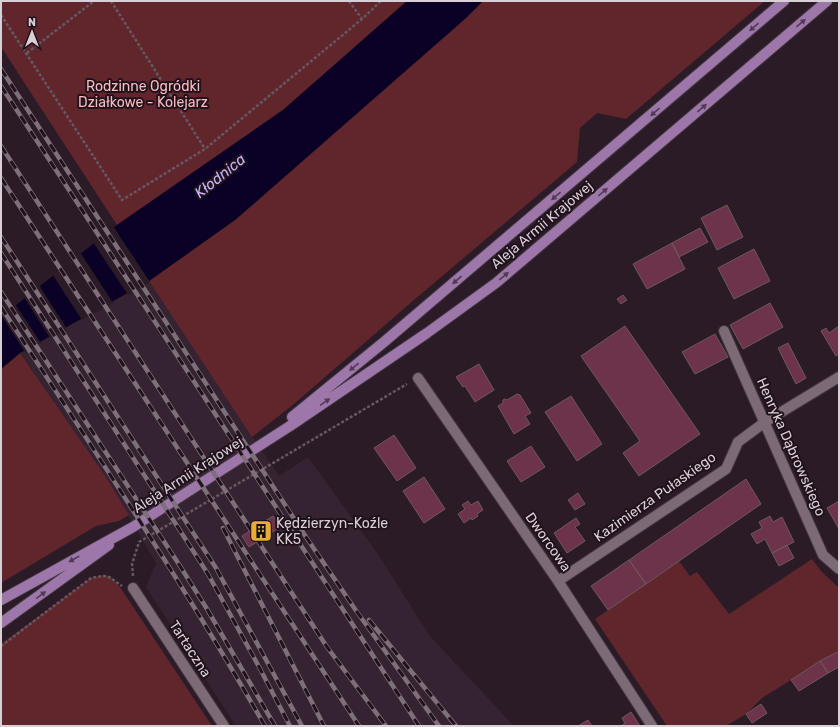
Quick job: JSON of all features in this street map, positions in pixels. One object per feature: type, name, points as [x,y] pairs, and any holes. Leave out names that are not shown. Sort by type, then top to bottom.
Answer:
[{"type":"main road","name":"Aleja Armii Krajowej","points":[[258,447],[384,342],[784,1]]},
{"type":"main road","name":"Aleja Armii Krajowej","points":[[1,600],[133,526],[258,447],[427,333],[496,283],[827,1]]},
{"type":"main road","name":"Aleja Armii Krajowej","points":[[1,623],[104,550],[133,526]]},
{"type":"street","name":"Henryka Dąbrowskiego","points":[[724,331],[823,555],[839,569]]},
{"type":"street","name":"Kazimierza Pułaskiego","points":[[558,581],[726,469],[738,442],[765,422],[839,377]]},
{"type":"street","name":"Dworcowa","points":[[418,378],[558,581],[652,726]]},
{"type":"street","name":"Tartaczna","points":[[133,588],[224,726]]},
{"type":"path","points":[[26,53],[94,1]]},
{"type":"path","points":[[111,1],[205,149]]},
{"type":"path","points":[[349,1],[362,19]]},
{"type":"path","points":[[1,14],[122,200],[205,149],[362,19],[381,1]]},
{"type":"path","points":[[1,646],[91,578],[104,575],[111,577],[121,586],[133,588],[132,564],[139,542],[418,378]]},
{"type":"shaded area","points":[[149,281],[279,476],[308,457],[378,554],[429,635],[514,726],[236,726],[146,587],[156,563],[104,474],[20,353]]},
{"type":"green space","name":"Rodzinne Ogródki Działkowe - Kolejarz","points":[[1,1],[407,1],[283,110],[117,225],[1,47]]},
{"type":"green space","points":[[483,1],[765,1],[626,119],[597,113],[580,128],[577,162],[294,404],[252,437],[149,281],[235,220],[466,18]]},
{"type":"green space","points":[[20,353],[104,474],[129,515],[119,521],[96,526],[1,583],[1,369]]},
{"type":"green space","points":[[812,559],[822,572],[839,588],[839,650],[762,698],[746,714],[726,726],[667,726],[595,619],[679,561],[690,576],[697,572],[729,614]]},
{"type":"green space","points":[[104,575],[111,577],[120,587],[212,726],[1,726],[1,644],[91,578]]},
{"type":"water","name":"Kłodnica","points":[[407,1],[483,1],[466,18],[235,220],[149,281],[20,353],[1,369],[1,317],[117,225],[283,110]]},
{"type":"pier","points":[[113,226],[150,282],[128,295],[93,242]]},
{"type":"pier","points":[[80,252],[113,303],[82,320],[52,274]]},
{"type":"pier","points":[[39,285],[67,329],[50,338],[24,297]]},
{"type":"pier","points":[[15,304],[41,343],[25,352],[1,315]]},
{"type":"building","points":[[727,205],[743,237],[717,250],[701,218]]},
{"type":"building","points":[[700,228],[708,242],[679,257],[672,243]]},
{"type":"building","points":[[672,243],[685,269],[647,289],[633,264]]},
{"type":"building","points":[[754,249],[770,281],[734,299],[718,268]]},
{"type":"building","points":[[623,295],[627,300],[621,304],[617,299]]},
{"type":"building","points":[[770,303],[783,327],[743,349],[730,325]]},
{"type":"building","points":[[625,326],[700,434],[639,476],[623,453],[640,441],[581,356]]},
{"type":"building","points":[[839,326],[839,354],[836,356],[821,331],[826,328],[829,333]]},
{"type":"building","points":[[715,334],[728,357],[695,374],[682,352]]},
{"type":"building","points":[[788,343],[806,378],[796,384],[778,348]]},
{"type":"building","points":[[479,364],[494,390],[475,402],[465,386],[463,387],[456,377]]},
{"type":"building","points":[[517,394],[520,395],[531,413],[525,416],[530,424],[514,434],[498,406],[503,403],[503,400],[507,400]]},
{"type":"building","points":[[571,396],[602,444],[577,461],[545,412]]},
{"type":"building","points":[[394,435],[416,468],[397,481],[374,448]]},
{"type":"building","points":[[531,446],[545,467],[521,482],[507,461]]},
{"type":"building","points":[[424,477],[445,509],[424,523],[403,491]]},
{"type":"building","points":[[746,479],[761,504],[646,584],[629,560]]},
{"type":"building","points":[[578,493],[585,504],[575,510],[568,500]]},
{"type":"building","points":[[468,501],[471,505],[478,501],[483,510],[477,514],[478,516],[472,520],[471,518],[464,523],[458,514],[465,509],[462,505]]},
{"type":"building","points":[[839,501],[839,529],[827,508]]},
{"type":"building","name":"Kędzierzyn-Koźle KK5","points":[[273,516],[280,527],[249,547],[242,536]]},
{"type":"building","points":[[770,516],[773,522],[782,517],[794,542],[772,553],[765,539],[757,544],[751,534],[762,528],[759,522]]},
{"type":"building","points":[[576,518],[580,524],[575,527],[585,541],[567,553],[554,533]]},
{"type":"building","points":[[787,545],[794,558],[779,566],[772,553]]},
{"type":"building","points":[[629,560],[646,584],[608,610],[591,586]]},
{"type":"building","points":[[839,651],[839,667],[828,673],[820,661]]},
{"type":"building","points":[[820,661],[828,673],[799,691],[791,680]]},
{"type":"building","points":[[761,704],[767,713],[752,723],[746,714]]},
{"type":"building","points":[[631,712],[640,726],[621,726],[625,723],[622,718]]},
{"type":"building","points":[[588,720],[592,726],[578,726]]},
{"type":"railway","points":[[1,69],[306,537],[357,612],[439,726]]},
{"type":"railway","points":[[1,86],[419,726]]},
{"type":"railway","points":[[1,146],[327,647],[386,726]]},
{"type":"railway","points":[[1,178],[359,726]]},
{"type":"railway","points":[[1,237],[216,568],[302,726]]},
{"type":"railway","points":[[1,253],[208,574],[290,726]]},
{"type":"railway","points":[[1,292],[180,566],[207,609],[275,726]]},
{"type":"railway","points":[[1,307],[169,567],[265,726]]},
{"type":"railway","points":[[223,528],[324,726]]},
{"type":"railway","points":[[369,620],[456,726]]},
{"type":"place","name":"Kędzierzyn-Koźle KK5","points":[[261,531]]}]
